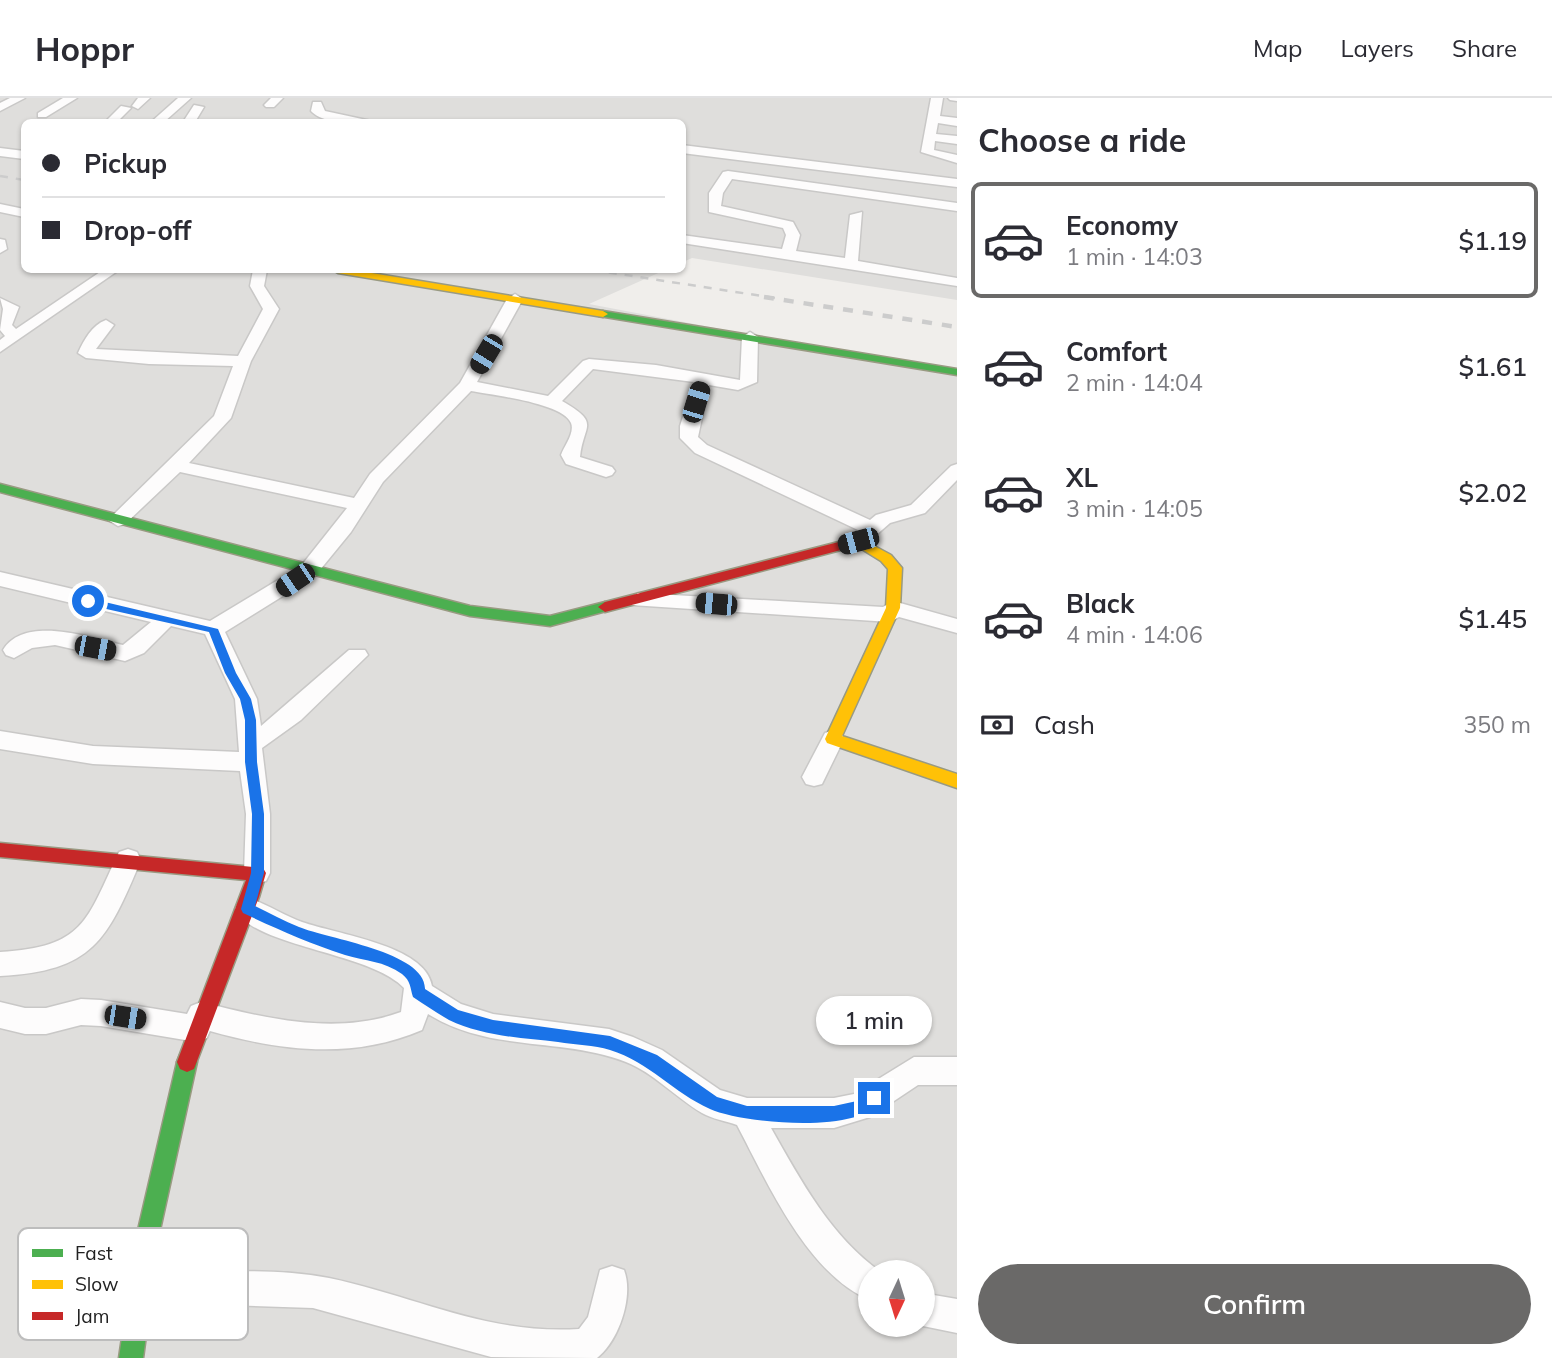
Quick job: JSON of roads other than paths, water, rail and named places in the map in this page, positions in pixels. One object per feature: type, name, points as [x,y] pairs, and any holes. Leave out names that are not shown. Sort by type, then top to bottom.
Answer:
[{"type":"street","points":[[0,108],[19,98]]},
{"type":"street","points":[[41,115],[71,98]]},
{"type":"street","points":[[160,119],[185,98]]},
{"type":"street","points":[[936,98],[927,152],[957,159]]},
{"type":"street","points":[[326,102],[317,111],[321,114],[352,119]]},
{"type":"street","points":[[191,119],[198,107]]},
{"type":"street","points":[[114,119],[125,108]]},
{"type":"street","points":[[932,118],[957,122]]},
{"type":"street","points":[[931,137],[957,140]]},
{"type":"street","points":[[0,140],[21,143]]},
{"type":"street","points":[[686,150],[957,183]]},
{"type":"street","points":[[0,152],[21,155]]},
{"type":"street","points":[[738,156],[716,193],[714,209],[788,225],[793,235],[788,253]]},
{"type":"street","points":[[728,175],[957,207]]},
{"type":"street","points":[[0,208],[21,212]]},
{"type":"street","points":[[851,262],[857,215]]},
{"type":"street","points":[[686,240],[851,262],[880,271],[957,282]]},
{"type":"street","points":[[0,243],[0,249]]},
{"type":"street","points":[[0,347],[107,273]]},
{"type":"street","points":[[118,520],[222,418],[243,361],[271,309],[257,286],[259,273]]},
{"type":"street","points":[[356,273],[957,372]]},
{"type":"street","points":[[0,579],[165,620],[213,629],[308,571],[360,505],[376,478],[467,386],[515,299]]},
{"type":"street","points":[[0,303],[10,307],[4,325],[14,337]]},
{"type":"street","points":[[106,324],[86,353],[149,359],[243,361]]},
{"type":"street","points":[[552,402],[589,365],[656,370],[743,385],[749,382],[750,337]]},
{"type":"street","points":[[703,379],[689,426],[689,438],[701,449],[865,535],[895,568],[891,611],[814,777]]},
{"type":"street","points":[[467,386],[552,402],[576,416],[580,423],[580,432],[570,455],[572,460],[606,471]]},
{"type":"street","points":[[176,466],[360,505]]},
{"type":"street","points":[[0,488],[308,571],[470,611],[550,621],[638,600],[865,535],[883,519],[918,509],[957,470]]},
{"type":"street","points":[[638,600],[812,613],[891,611],[957,626]]},
{"type":"street","points":[[14,650],[26,641],[47,637],[125,653],[136,648],[165,620]]},
{"type":"street","points":[[152,1228],[199,1022],[248,909],[257,873],[258,814],[250,720],[246,699],[231,673],[213,629]]},
{"type":"street","points":[[0,740],[31,748],[73,752],[251,753],[298,712],[327,679],[357,655]]},
{"type":"street","points":[[833,739],[957,781]]},
{"type":"street","points":[[0,850],[257,873]]},
{"type":"street","points":[[0,964],[30,964],[74,949],[92,935],[104,919],[128,860]]},
{"type":"street","points":[[0,1015],[25,1021],[46,1021],[81,1012],[101,1013],[199,1022],[279,1034],[376,1033],[395,1030],[412,1021],[418,984],[409,971],[384,957],[348,950],[295,932],[248,909]]},
{"type":"street","points":[[418,993],[454,1015],[493,1027],[610,1043],[634,1051],[652,1060],[713,1103],[747,1113],[834,1114],[860,1107],[914,1071],[957,1071]]},
{"type":"street","points":[[747,1113],[828,1247],[858,1278]]},
{"type":"street","points":[[248,1289],[314,1292],[382,1309],[438,1328],[568,1353],[588,1345],[603,1325],[612,1282]]},
{"type":"street","points":[[935,1312],[957,1316]]},
{"type":"street","points":[[131,1358],[133,1340]]},
{"type":"railway","points":[[0,176],[21,180]]},
{"type":"railway","points":[[612,273],[775,298]]},
{"type":"railway","points":[[764,297],[957,327]]}]
